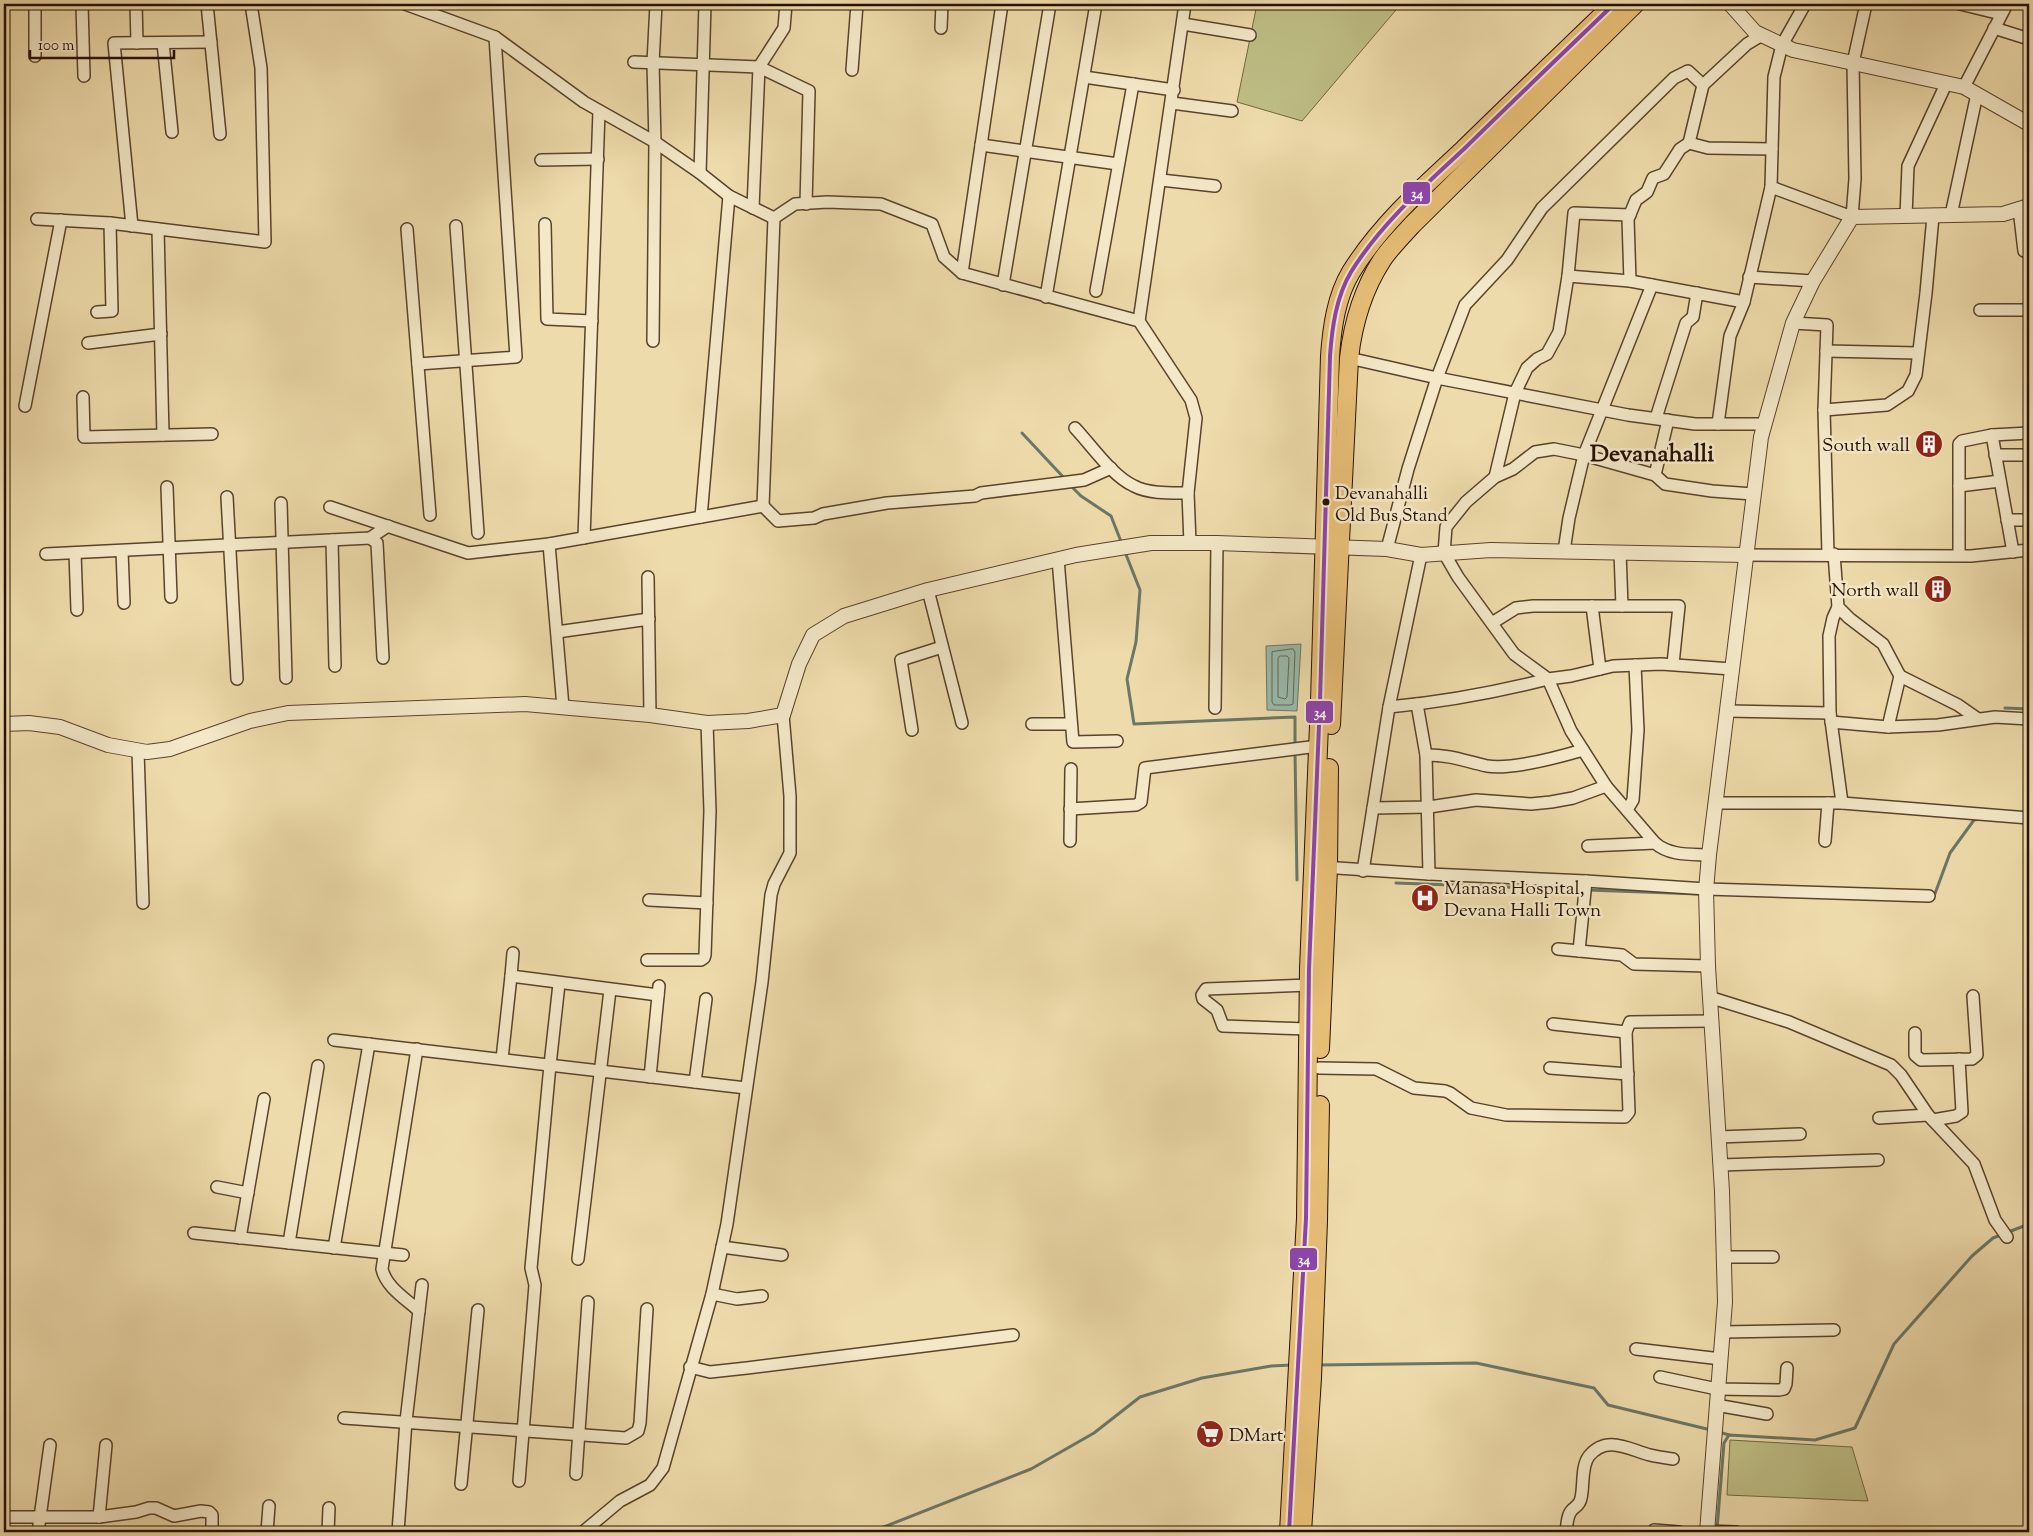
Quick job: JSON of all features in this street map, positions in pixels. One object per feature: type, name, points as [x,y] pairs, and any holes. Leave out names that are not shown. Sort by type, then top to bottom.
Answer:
[{"type":"main road","points":[[1302,1532],[1306,1347],[1309,985],[1328,783],[1332,547],[1331,338],[1338,303],[1350,273],[1370,246],[1436,175],[1614,4]]},
{"type":"main road","points":[[1306,1347],[1320,1168],[1318,746],[1332,547],[1353,329],[1367,288],[1382,259],[1456,179],[1635,4]]},
{"type":"main road","points":[[1289,1532],[1305,1378]]},
{"type":"street","points":[[35,4],[36,56]]},
{"type":"street","points":[[82,4],[84,76]]},
{"type":"street","points":[[136,4],[137,43]]},
{"type":"street","points":[[208,4],[220,134]]},
{"type":"street","points":[[37,219],[110,223],[265,242],[261,68],[251,4]]},
{"type":"street","points":[[405,4],[495,37],[584,102],[655,142],[729,196],[774,218]]},
{"type":"street","points":[[653,341],[655,142],[653,63],[656,4]]},
{"type":"street","points":[[700,173],[705,4]]},
{"type":"street","points":[[753,208],[759,67],[784,28],[786,4]]},
{"type":"street","points":[[852,70],[857,4]]},
{"type":"street","points":[[941,28],[942,4]]},
{"type":"street","points":[[962,273],[1002,4]]},
{"type":"street","points":[[1003,285],[1050,4]]},
{"type":"street","points":[[1046,297],[1096,4]]},
{"type":"street","points":[[1139,321],[1161,180],[1185,4]]},
{"type":"street","points":[[1730,4],[1755,32],[1793,50],[1971,90],[2029,124]]},
{"type":"street","points":[[1718,424],[1730,336],[1744,302],[1771,187],[1774,77],[1782,45],[1805,4]]},
{"type":"street","points":[[1736,1532],[1707,1532],[1723,1332],[1724,1257],[1709,997],[1706,892],[1709,855],[1717,803],[1745,555],[1761,437],[1793,323],[1814,281],[1852,217],[1855,178],[1852,63],[1866,4]]},
{"type":"street","points":[[1951,215],[1971,90],[1994,28],[2004,9],[1960,4]]},
{"type":"street","points":[[1183,24],[1250,35]]},
{"type":"street","points":[[1994,28],[2029,39]]},
{"type":"street","points":[[1630,281],[1628,219],[1636,200],[1647,192],[1653,178],[1664,174],[1680,149],[1689,143],[1703,85],[1746,44],[1762,35]]},
{"type":"street","points":[[418,364],[516,357],[495,37]]},
{"type":"street","points":[[132,226],[114,43],[211,42]]},
{"type":"street","points":[[163,43],[172,132]]},
{"type":"street","points":[[634,62],[759,67],[810,91],[806,204]]},
{"type":"street","points":[[1387,549],[1408,469],[1438,378],[1465,305],[1507,260],[1542,208],[1674,78],[1688,71],[1703,85]]},
{"type":"street","points":[[1084,77],[1174,90]]},
{"type":"street","points":[[1096,291],[1133,84]]},
{"type":"street","points":[[1906,216],[1908,166],[1946,84]]},
{"type":"street","points":[[1172,103],[1232,110]]},
{"type":"street","points":[[584,538],[599,111]]},
{"type":"street","points":[[1689,143],[1708,148],[1772,150]]},
{"type":"street","points":[[981,145],[1118,164]]},
{"type":"street","points":[[541,160],[598,159]]},
{"type":"street","points":[[1161,180],[1215,186]]},
{"type":"street","points":[[1771,187],[1852,217],[2003,214],[2024,208],[2024,251],[2029,253]]},
{"type":"street","points":[[701,517],[729,196]]},
{"type":"street","points":[[774,218],[795,204],[828,202],[881,204],[932,224],[944,257],[962,273],[1139,321],[1191,400],[1196,418],[1188,494],[1190,543]]},
{"type":"street","points":[[1495,477],[1515,393],[1527,368],[1537,359],[1547,354],[1559,332],[1568,276],[1574,213],[1630,214]]},
{"type":"street","points":[[1824,410],[1887,405],[1908,391],[1916,375],[1933,216]]},
{"type":"street","points":[[774,218],[763,506],[778,521],[814,518],[823,514],[887,503],[975,496],[1084,480],[1112,468]]},
{"type":"street","points":[[24,406],[61,220]]},
{"type":"street","points":[[97,312],[112,311],[110,223]]},
{"type":"street","points":[[545,224],[547,319],[592,321]]},
{"type":"street","points":[[456,226],[478,533]]},
{"type":"street","points":[[407,229],[430,515]]},
{"type":"street","points":[[158,230],[163,435]]},
{"type":"street","points":[[1568,276],[1630,281],[1744,302]]},
{"type":"street","points":[[1749,277],[1814,281]]},
{"type":"street","points":[[1564,551],[1569,518],[1584,455],[1652,285]]},
{"type":"street","points":[[1655,475],[1669,371],[1686,323],[1693,317],[1697,293]]},
{"type":"street","points":[[1980,310],[2029,310]]},
{"type":"street","points":[[1793,323],[1827,325],[1824,410],[1831,554],[1838,607],[1833,618],[1829,636],[1831,717],[1842,803]]},
{"type":"street","points":[[88,343],[161,334]]},
{"type":"street","points":[[1826,351],[1918,353]]},
{"type":"street","points":[[1349,358],[1438,378],[1602,410],[1695,424],[1765,424]]},
{"type":"street","points":[[83,397],[84,437],[212,434]]},
{"type":"street","points":[[1075,428],[1121,479],[1135,487],[1152,491],[1188,494]]},
{"type":"street","points":[[1960,556],[1959,444],[1962,441],[1992,435],[2029,432]]},
{"type":"street","points":[[1992,435],[2013,552]]},
{"type":"street","points":[[1709,855],[1670,852],[1662,849],[1655,844],[1606,786],[1571,731],[1548,679],[1514,654],[1458,577],[1444,553],[1446,527],[1466,502],[1495,477],[1512,469],[1535,452],[1554,449],[1584,455],[1655,475],[1665,484],[1712,491],[1753,494]]},
{"type":"street","points":[[1996,455],[2029,455]]},
{"type":"street","points":[[1958,486],[2000,482]]},
{"type":"street","points":[[166,487],[171,597]]},
{"type":"street","points":[[227,497],[237,679]]},
{"type":"street","points":[[281,503],[286,678]]},
{"type":"street","points":[[330,507],[468,553],[549,544],[763,506]]},
{"type":"street","points":[[2007,520],[2029,520]]},
{"type":"street","points":[[46,554],[370,538],[388,526]]},
{"type":"street","points":[[370,538],[377,543],[383,658]]},
{"type":"street","points":[[332,540],[335,666]]},
{"type":"street","points":[[583,1532],[620,1501],[650,1485],[663,1468],[712,1294],[727,1224],[762,982],[771,895],[774,884],[790,853],[790,796],[783,715],[799,664],[813,635],[844,616],[928,590],[1058,559],[1151,543],[1217,543],[1387,549],[1421,555],[1491,550],[1745,555],[1960,556],[2029,550]]},
{"type":"street","points":[[1215,708],[1217,543]]},
{"type":"street","points":[[549,544],[563,707]]},
{"type":"street","points":[[122,551],[124,602]]},
{"type":"street","points":[[1620,552],[1622,606]]},
{"type":"street","points":[[75,553],[77,610]]},
{"type":"street","points":[[1363,870],[1389,707],[1421,555]]},
{"type":"street","points":[[1058,559],[1073,742],[1117,741]]},
{"type":"street","points":[[648,577],[650,715]]},
{"type":"street","points":[[928,590],[962,723]]},
{"type":"street","points":[[1492,623],[1516,608],[1533,606],[1679,606],[1673,664]]},
{"type":"street","points":[[1592,606],[1600,669]]},
{"type":"street","points":[[1838,607],[1849,618],[1883,644],[1900,676],[1958,705],[1978,719]]},
{"type":"street","points":[[557,632],[649,619]]},
{"type":"street","points":[[912,730],[901,660],[942,647]]},
{"type":"street","points":[[1389,707],[1511,688],[1613,666],[1673,664],[1732,669]]},
{"type":"street","points":[[1628,810],[1633,800],[1638,730],[1635,665]]},
{"type":"street","points":[[1888,727],[1900,676]]},
{"type":"street","points":[[4,724],[29,723],[60,728],[108,745],[147,752],[170,749],[250,721],[288,713],[525,704],[650,715],[707,723],[748,721],[783,715]]},
{"type":"street","points":[[1416,704],[1426,756],[1429,874]]},
{"type":"street","points":[[1727,711],[1831,717],[1888,727],[1938,725],[1995,717],[2029,719]]},
{"type":"street","points":[[647,960],[704,958],[710,812],[707,723]]},
{"type":"street","points":[[1032,724],[1071,724]]},
{"type":"street","points":[[1070,809],[1136,805],[1141,802],[1145,768],[1318,746]]},
{"type":"street","points":[[138,750],[143,903]]},
{"type":"street","points":[[1426,756],[1453,756],[1489,766],[1551,760],[1584,750]]},
{"type":"street","points":[[1070,841],[1071,769]]},
{"type":"street","points":[[1373,808],[1428,807],[1476,800],[1531,804],[1573,798],[1606,786]]},
{"type":"street","points":[[1717,803],[1842,803],[2029,818]]},
{"type":"street","points":[[1825,842],[1828,803]]},
{"type":"street","points":[[1588,846],[1655,844]]},
{"type":"street","points":[[1320,866],[1429,874],[1586,881],[1706,892],[1929,896]]},
{"type":"street","points":[[1579,951],[1586,881]]},
{"type":"street","points":[[649,900],[707,903]]},
{"type":"street","points":[[1558,949],[1622,955],[1634,964],[1708,966]]},
{"type":"street","points":[[502,1059],[513,953]]},
{"type":"street","points":[[511,976],[610,990],[658,990],[650,1077]]},
{"type":"street","points":[[519,1481],[535,1285],[531,1268],[559,984]]},
{"type":"street","points":[[1308,1028],[1223,1026],[1217,1010],[1203,999],[1202,995],[1206,989],[1309,985]]},
{"type":"street","points":[[578,1260],[610,990]]},
{"type":"street","points":[[1915,1033],[1915,1055],[1921,1060],[1972,1059],[1977,1055],[1972,996]]},
{"type":"street","points":[[1709,997],[1789,1022],[1884,1062],[1901,1075],[1930,1117],[1974,1164],[1995,1220],[2007,1237]]},
{"type":"street","points":[[695,1082],[706,999]]},
{"type":"street","points":[[1320,1068],[1376,1069],[1414,1088],[1450,1092],[1471,1108],[1506,1115],[1625,1117],[1629,1112],[1626,1032],[1630,1022],[1711,1021]]},
{"type":"street","points":[[1553,1024],[1626,1032]]},
{"type":"street","points":[[334,1040],[746,1088]]},
{"type":"street","points":[[334,1248],[369,1044]]},
{"type":"street","points":[[416,1049],[382,1269],[384,1277],[419,1311]]},
{"type":"street","points":[[1879,1118],[1956,1116],[1962,1112],[1959,1059]]},
{"type":"street","points":[[289,1243],[318,1066]]},
{"type":"street","points":[[1550,1068],[1628,1074]]},
{"type":"street","points":[[240,1238],[264,1099]]},
{"type":"street","points":[[1718,1137],[1800,1134]]},
{"type":"street","points":[[1720,1165],[1878,1160]]},
{"type":"street","points":[[217,1187],[248,1193]]},
{"type":"street","points":[[194,1233],[404,1255]]},
{"type":"street","points":[[722,1247],[782,1255]]},
{"type":"street","points":[[1724,1257],[1773,1256]]},
{"type":"street","points":[[398,1532],[406,1421],[422,1285]]},
{"type":"street","points":[[712,1294],[737,1299],[762,1296]]},
{"type":"street","points":[[576,1474],[588,1302]]},
{"type":"street","points":[[344,1418],[626,1438],[638,1430],[647,1308]]},
{"type":"street","points":[[461,1484],[478,1310]]},
{"type":"street","points":[[1723,1332],[1834,1330]]},
{"type":"street","points":[[690,1367],[710,1372],[1013,1335]]},
{"type":"street","points":[[1636,1349],[1721,1359]]},
{"type":"street","points":[[1660,1377],[1717,1389],[1779,1390],[1784,1389],[1788,1368]]},
{"type":"street","points":[[1716,1405],[1767,1414]]},
{"type":"street","points":[[1566,1532],[1567,1521],[1571,1511],[1579,1504],[1581,1499],[1588,1456],[1598,1449],[1608,1445],[1620,1444],[1650,1455],[1673,1459]]},
{"type":"street","points":[[38,1532],[50,1445]]},
{"type":"street","points":[[99,1517],[106,1445]]},
{"type":"street","points":[[267,1532],[269,1506]]},
{"type":"street","points":[[4,1517],[99,1517],[136,1512],[149,1508],[174,1516],[201,1511],[209,1512],[212,1515],[212,1532]]},
{"type":"street","points":[[328,1532],[329,1508]]},
{"type":"street","points":[[1654,1530],[1679,1532]]},
{"type":"green space","points":[[1257,4],[1401,4],[1302,121],[1237,102]]},
{"type":"green space","points":[[1730,1440],[1852,1447],[1868,1501],[1727,1495]]},
{"type":"water","points":[[1301,644],[1297,711],[1267,710],[1266,646]]},
{"type":"waterway","points":[[1022,433],[1066,480]]},
{"type":"waterway","points":[[1070,485],[1081,496],[1111,516],[1122,544]]},
{"type":"waterway","points":[[1125,552],[1140,590],[1136,642],[1127,679],[1134,724],[1295,717],[1295,746]]},
{"type":"waterway","points":[[2005,708],[2029,709]]},
{"type":"waterway","points":[[1295,752],[1297,880]]},
{"type":"waterway","points":[[1933,899],[1950,853],[1974,820],[1981,819]]},
{"type":"waterway","points":[[1396,883],[1698,894]]},
{"type":"waterway","points":[[1717,1529],[1724,1443],[1729,1435],[1815,1440],[1855,1428],[1894,1344],[1972,1256],[1993,1238],[2029,1224]]},
{"type":"waterway","points":[[1319,1365],[1476,1363],[1594,1388],[1608,1405],[1711,1430]]},
{"type":"waterway","points":[[871,1532],[1031,1469],[1094,1433],[1140,1397],[1202,1378],[1271,1366],[1292,1365]]},
{"type":"waterway","points":[[1719,1432],[1729,1435]]},
{"type":"transit line","name":"34","points":[[1289,1532],[1306,1218],[1309,969],[1320,701],[1330,356],[1338,302],[1351,272],[1389,222],[1614,4]]},
{"type":"place","name":"South wall","points":[[1929,444]]},
{"type":"place","name":"Devanahalli Old Bus Stand","points":[[1326,502]]},
{"type":"place","name":"North wall","points":[[1938,589]]},
{"type":"place","name":"Manasa Hospital, Devana Halli Town","points":[[1425,898]]},
{"type":"place","name":"DMart","points":[[1210,1434]]},
{"type":"district","name":"Devanahalli","points":[[1652,453]]}]
